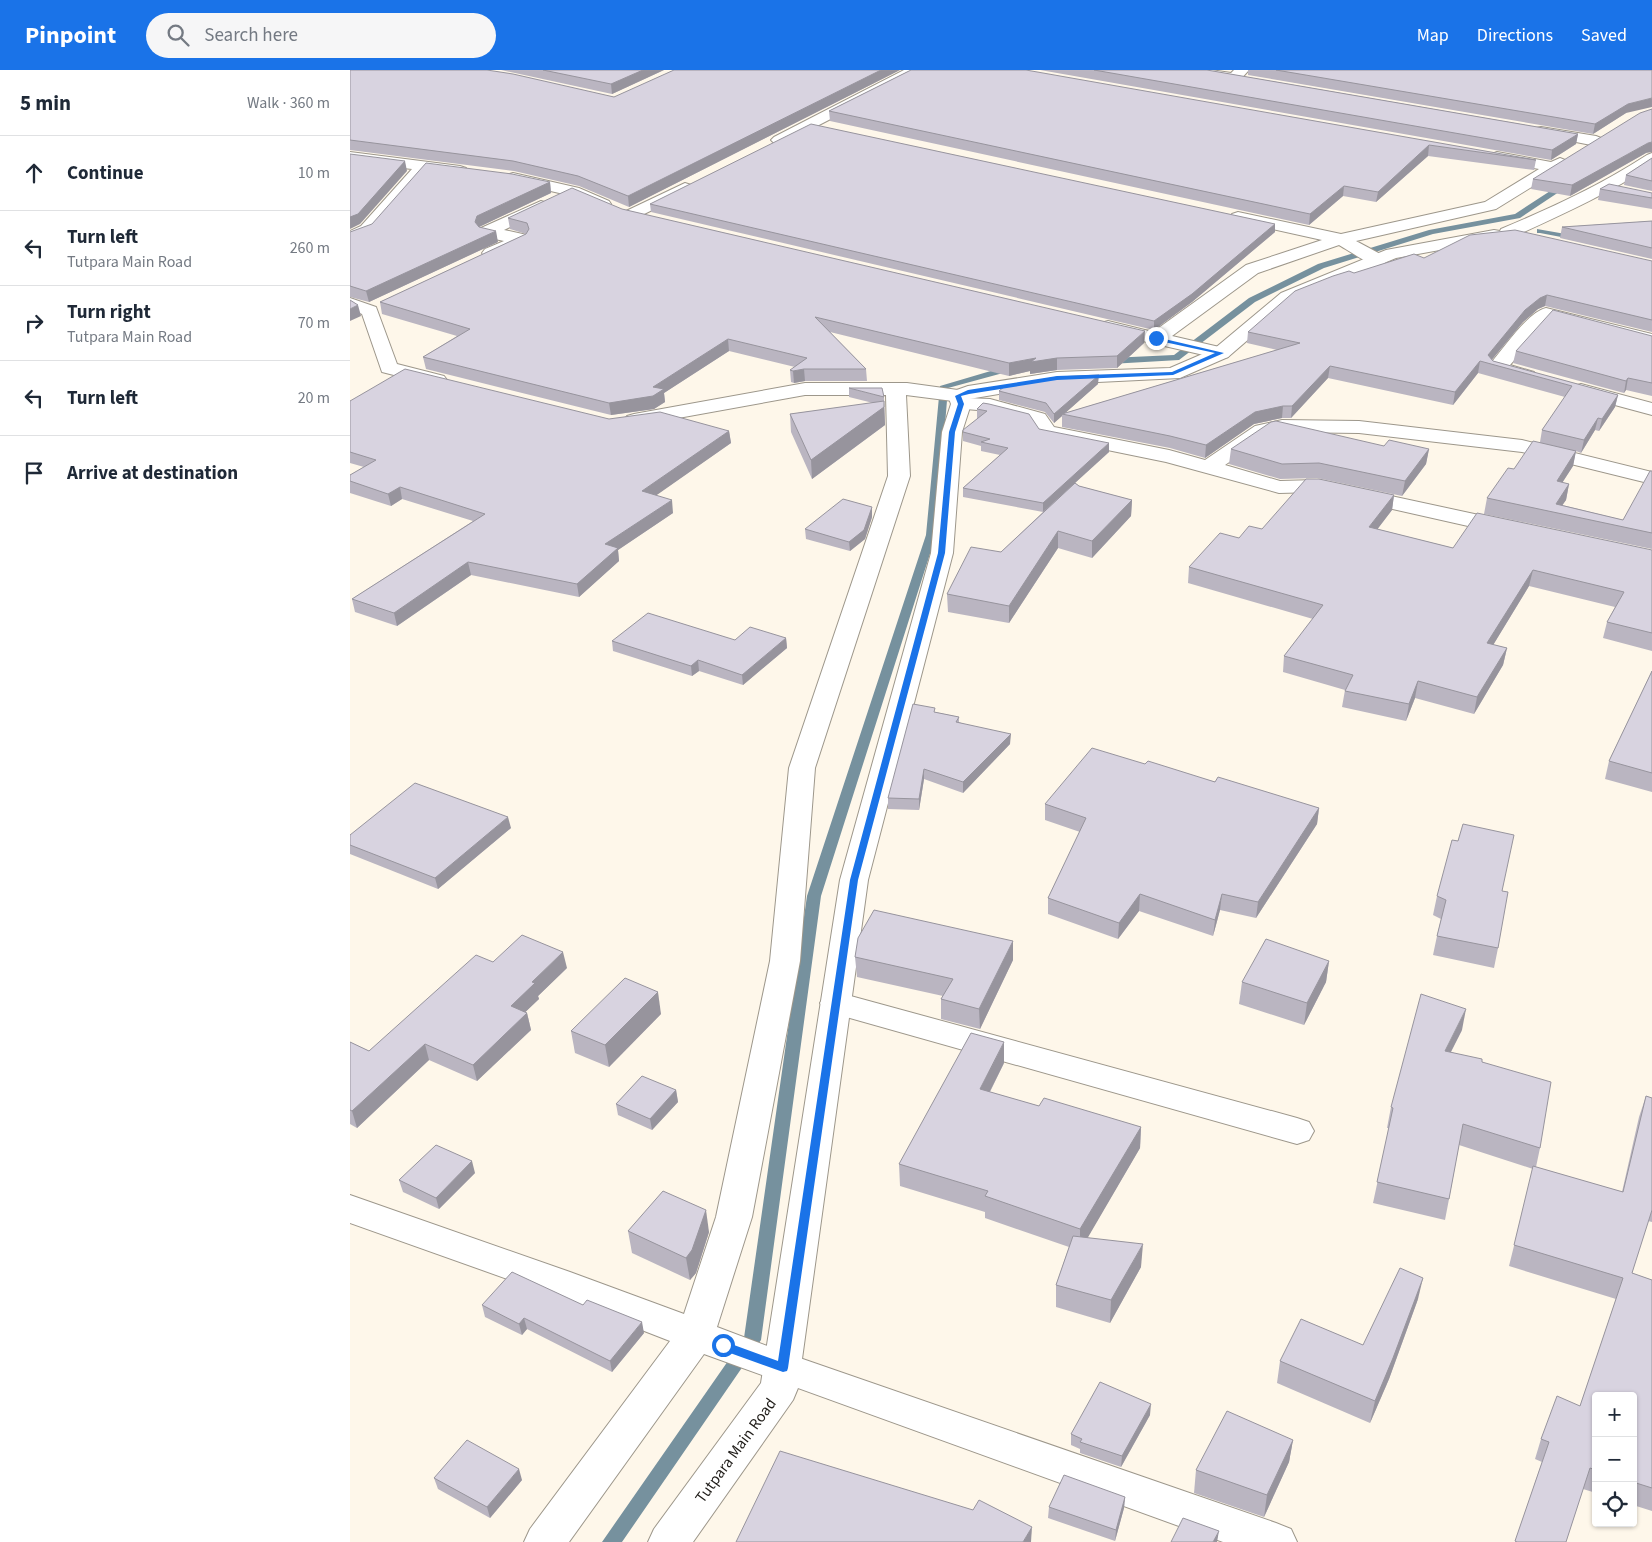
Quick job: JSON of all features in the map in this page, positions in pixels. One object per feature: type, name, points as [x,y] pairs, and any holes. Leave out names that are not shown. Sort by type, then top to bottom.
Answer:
[{"type":"street","points":[[764,148],[915,70]]},
{"type":"street","points":[[1186,70],[1238,74],[1253,81]]},
{"type":"street","points":[[811,124],[831,128]]},
{"type":"street","points":[[1528,129],[1596,141]]},
{"type":"street","points":[[1162,340],[1252,269],[1341,239],[1490,206],[1610,132]]},
{"type":"street","points":[[1485,155],[1554,167]]},
{"type":"street","points":[[350,158],[477,173]]},
{"type":"street","points":[[960,400],[968,392],[1057,378],[1173,374],[1214,351],[1287,297],[1370,255],[1392,254],[1481,236],[1507,233],[1580,201],[1605,188],[1652,158]]},
{"type":"street","points":[[350,237],[367,230],[423,166]]},
{"type":"street","points":[[495,176],[573,191],[630,215],[658,221]]},
{"type":"street","points":[[630,215],[697,182]]},
{"type":"street","points":[[1605,188],[1624,192]]},
{"type":"street","points":[[476,260],[521,239],[487,232],[573,191]]},
{"type":"street","points":[[1226,214],[1341,239],[1370,255]]},
{"type":"street","points":[[1507,233],[1546,242]]},
{"type":"street","points":[[350,303],[370,311],[388,302]]},
{"type":"street","points":[[370,311],[389,368],[452,384]]},
{"type":"street","points":[[1652,340],[1546,314],[1538,320],[1498,367],[1652,409]]},
{"type":"street","points":[[1088,322],[1214,351]]},
{"type":"street","points":[[620,422],[686,412],[805,389],[902,390],[1000,408],[1038,418],[1046,432],[1169,456],[1279,487],[1317,486],[1528,532]]},
{"type":"street","points":[[545,1542],[740,1351],[734,1217],[785,961],[802,768],[900,476],[902,390]]},
{"type":"street","name":"Tutpara Main Road","points":[[669,1542],[779,1388],[740,1351],[836,1003],[854,880],[942,553],[952,432],[960,400]]},
{"type":"street","points":[[1208,467],[1262,430],[1282,426],[1359,427],[1522,446],[1652,478]]},
{"type":"street","points":[[836,1003],[1297,1131]]},
{"type":"street","points":[[350,1209],[557,1282],[740,1351],[1276,1542]]},
{"type":"building","points":[[350,70],[487,70],[614,97],[674,70],[881,70],[628,196],[578,176],[513,161],[350,140]]},
{"type":"building","points":[[543,70],[643,70],[611,84]]},
{"type":"building","points":[[911,70],[1026,70],[1536,160],[1429,145],[1378,192],[1344,186],[1310,214],[829,111]]},
{"type":"building","points":[[1094,70],[1207,70],[1578,134],[1552,150]]},
{"type":"building","points":[[1276,70],[1652,70],[1652,98],[1628,104],[1595,124]]},
{"type":"building","points":[[1652,109],[1652,142],[1572,185],[1533,179],[1640,113]]},
{"type":"building","points":[[811,124],[1275,224],[1192,294],[1154,321],[650,204]]},
{"type":"building","points":[[350,154],[405,161],[358,214],[350,217]]},
{"type":"building","points":[[1652,158],[1652,181],[1626,175]]},
{"type":"building","points":[[426,163],[512,174],[550,182],[477,216],[475,222],[479,227],[496,231],[366,291],[350,286],[350,232],[372,224]]},
{"type":"building","points":[[1609,184],[1652,193],[1652,198],[1600,189]]},
{"type":"building","points":[[572,188],[622,209],[1145,331],[1117,356],[1057,358],[1031,362],[1036,358],[1009,363],[815,317],[866,369],[804,369],[793,371],[790,370],[807,358],[728,339],[653,387],[664,389],[653,396],[609,403],[423,357],[470,329],[380,302],[526,234],[529,229],[527,223],[508,218]]},
{"type":"building","points":[[1652,221],[1652,248],[1562,227]]},
{"type":"building","points":[[1515,230],[1652,261],[1652,320],[1547,295],[1525,310],[1488,355],[1493,361],[1618,395],[1602,419],[1598,418],[1584,440],[1542,430],[1572,386],[1480,361],[1455,392],[1330,366],[1292,406],[1255,412],[1206,445],[1062,414],[1300,343],[1248,332],[1295,291],[1349,271],[1354,273],[1414,254],[1424,258],[1470,235]]},
{"type":"building","points":[[350,300],[358,305],[350,309]]},
{"type":"building","points":[[1553,310],[1652,336],[1652,383],[1628,378],[1626,381],[1516,351]]},
{"type":"building","points":[[405,369],[609,419],[660,412],[729,431],[642,491],[672,500],[605,544],[618,548],[577,584],[468,562],[394,613],[352,599],[485,514],[400,487],[388,494],[350,481],[350,475],[376,460],[350,452],[350,401]]},
{"type":"building","points":[[1099,375],[1054,414],[1046,403],[999,391],[1005,386],[1057,377]]},
{"type":"building","points":[[849,388],[882,388],[884,397]]},
{"type":"building","points":[[884,401],[884,407],[811,460],[790,414]]},
{"type":"building","points":[[983,403],[1029,414],[1039,429],[1109,443],[1043,503],[963,488],[1008,448],[981,442],[990,439],[963,432],[963,430],[987,411],[977,409]]},
{"type":"building","points":[[1276,421],[1384,446],[1389,440],[1429,449],[1405,481],[1319,463],[1282,464],[1231,449],[1271,422]]},
{"type":"building","points":[[1533,441],[1576,451],[1557,481],[1569,484],[1556,504],[1623,520],[1650,471],[1652,471],[1652,533],[1487,498],[1508,468],[1514,469]]},
{"type":"building","points":[[1306,479],[1319,479],[1394,495],[1369,527],[1453,548],[1477,513],[1652,550],[1652,633],[1607,622],[1624,592],[1533,570],[1487,643],[1507,648],[1477,697],[1418,681],[1409,704],[1345,691],[1353,675],[1284,656],[1323,605],[1189,567],[1220,533],[1239,538],[1249,526],[1262,529]]},
{"type":"building","points":[[1075,483],[1079,486],[1132,500],[1092,541],[1058,531],[1009,606],[947,594],[971,547],[1001,552]]},
{"type":"building","points":[[843,499],[872,507],[864,530],[849,542],[805,529]]},
{"type":"building","points":[[648,613],[735,640],[750,627],[786,638],[742,675],[698,660],[691,666],[612,641]]},
{"type":"building","points":[[1652,671],[1652,773],[1609,761]]},
{"type":"building","points":[[913,704],[935,708],[934,712],[959,717],[956,722],[1011,734],[963,782],[924,769],[919,799],[888,798]]},
{"type":"building","points":[[1092,748],[1145,764],[1148,761],[1215,782],[1218,777],[1319,808],[1258,902],[1222,894],[1215,920],[1140,894],[1119,923],[1048,898],[1086,818],[1045,804]]},
{"type":"building","points":[[415,783],[508,817],[435,878],[350,845],[350,835]]},
{"type":"building","points":[[1463,824],[1514,835],[1502,891],[1508,892],[1498,948],[1437,936],[1446,900],[1437,896],[1452,840],[1458,841]]},
{"type":"building","points":[[874,910],[1013,941],[979,1009],[941,999],[953,979],[855,957],[858,938]]},
{"type":"building","points":[[522,935],[563,952],[532,982],[535,983],[511,1006],[527,1013],[473,1065],[425,1044],[352,1111],[350,1110],[350,1042],[369,1051],[476,955],[493,962]]},
{"type":"building","points":[[1266,939],[1329,961],[1307,1003],[1242,982]]},
{"type":"building","points":[[625,978],[658,992],[605,1045],[571,1031]]},
{"type":"building","points":[[1421,994],[1466,1009],[1445,1051],[1482,1059],[1482,1062],[1551,1082],[1540,1148],[1463,1124],[1449,1199],[1377,1182],[1393,1108],[1391,1107]]},
{"type":"building","points":[[971,1033],[1004,1042],[980,1089],[1039,1106],[1044,1098],[1141,1127],[1080,1229],[985,1196],[988,1191],[899,1164]]},
{"type":"building","points":[[642,1076],[676,1090],[650,1119],[616,1104]]},
{"type":"building","points":[[1646,1096],[1652,1098],[1652,1210],[1632,1273],[1652,1280],[1652,1488],[1637,1483],[1637,1392],[1592,1392],[1592,1469],[1590,1468],[1566,1542],[1517,1542],[1515,1541],[1549,1442],[1541,1439],[1557,1396],[1580,1406],[1623,1278],[1514,1245],[1533,1166],[1623,1192]]},
{"type":"building","points":[[436,1145],[472,1161],[436,1198],[399,1180]]},
{"type":"building","points":[[663,1191],[706,1210],[692,1250],[686,1258],[628,1231]]},
{"type":"building","points":[[1073,1236],[1143,1244],[1111,1300],[1056,1285]]},
{"type":"building","points":[[1400,1268],[1423,1278],[1375,1401],[1280,1361],[1301,1319],[1363,1345]]},
{"type":"building","points":[[512,1272],[583,1305],[587,1300],[642,1322],[610,1361],[524,1318],[519,1324],[482,1305]]},
{"type":"building","points":[[1100,1382],[1151,1404],[1122,1456],[1080,1442],[1082,1439],[1071,1434]]},
{"type":"building","points":[[1227,1411],[1293,1440],[1267,1495],[1196,1470]]},
{"type":"building","points":[[467,1440],[519,1469],[487,1507],[434,1478]]},
{"type":"building","points":[[780,1451],[973,1510],[979,1500],[1032,1527],[1023,1542],[736,1542]]},
{"type":"building","points":[[1064,1475],[1125,1497],[1116,1530],[1049,1507]]},
{"type":"building","points":[[1183,1518],[1219,1531],[1213,1542],[1171,1542]]},
{"type":"waterway","points":[[1110,361],[1176,358],[1252,300],[1321,266],[1432,232],[1517,216],[1567,184]]},
{"type":"waterway","points":[[1540,231],[1577,238]]},
{"type":"waterway","points":[[611,1542],[752,1340],[814,896],[931,535],[944,386],[1011,368]]},
{"type":"route","points":[[723,1345],[783,1368],[854,880],[942,553],[952,432],[961,404],[958,396],[968,392],[1057,378],[1173,374],[1221,353],[1156,338]]}]
